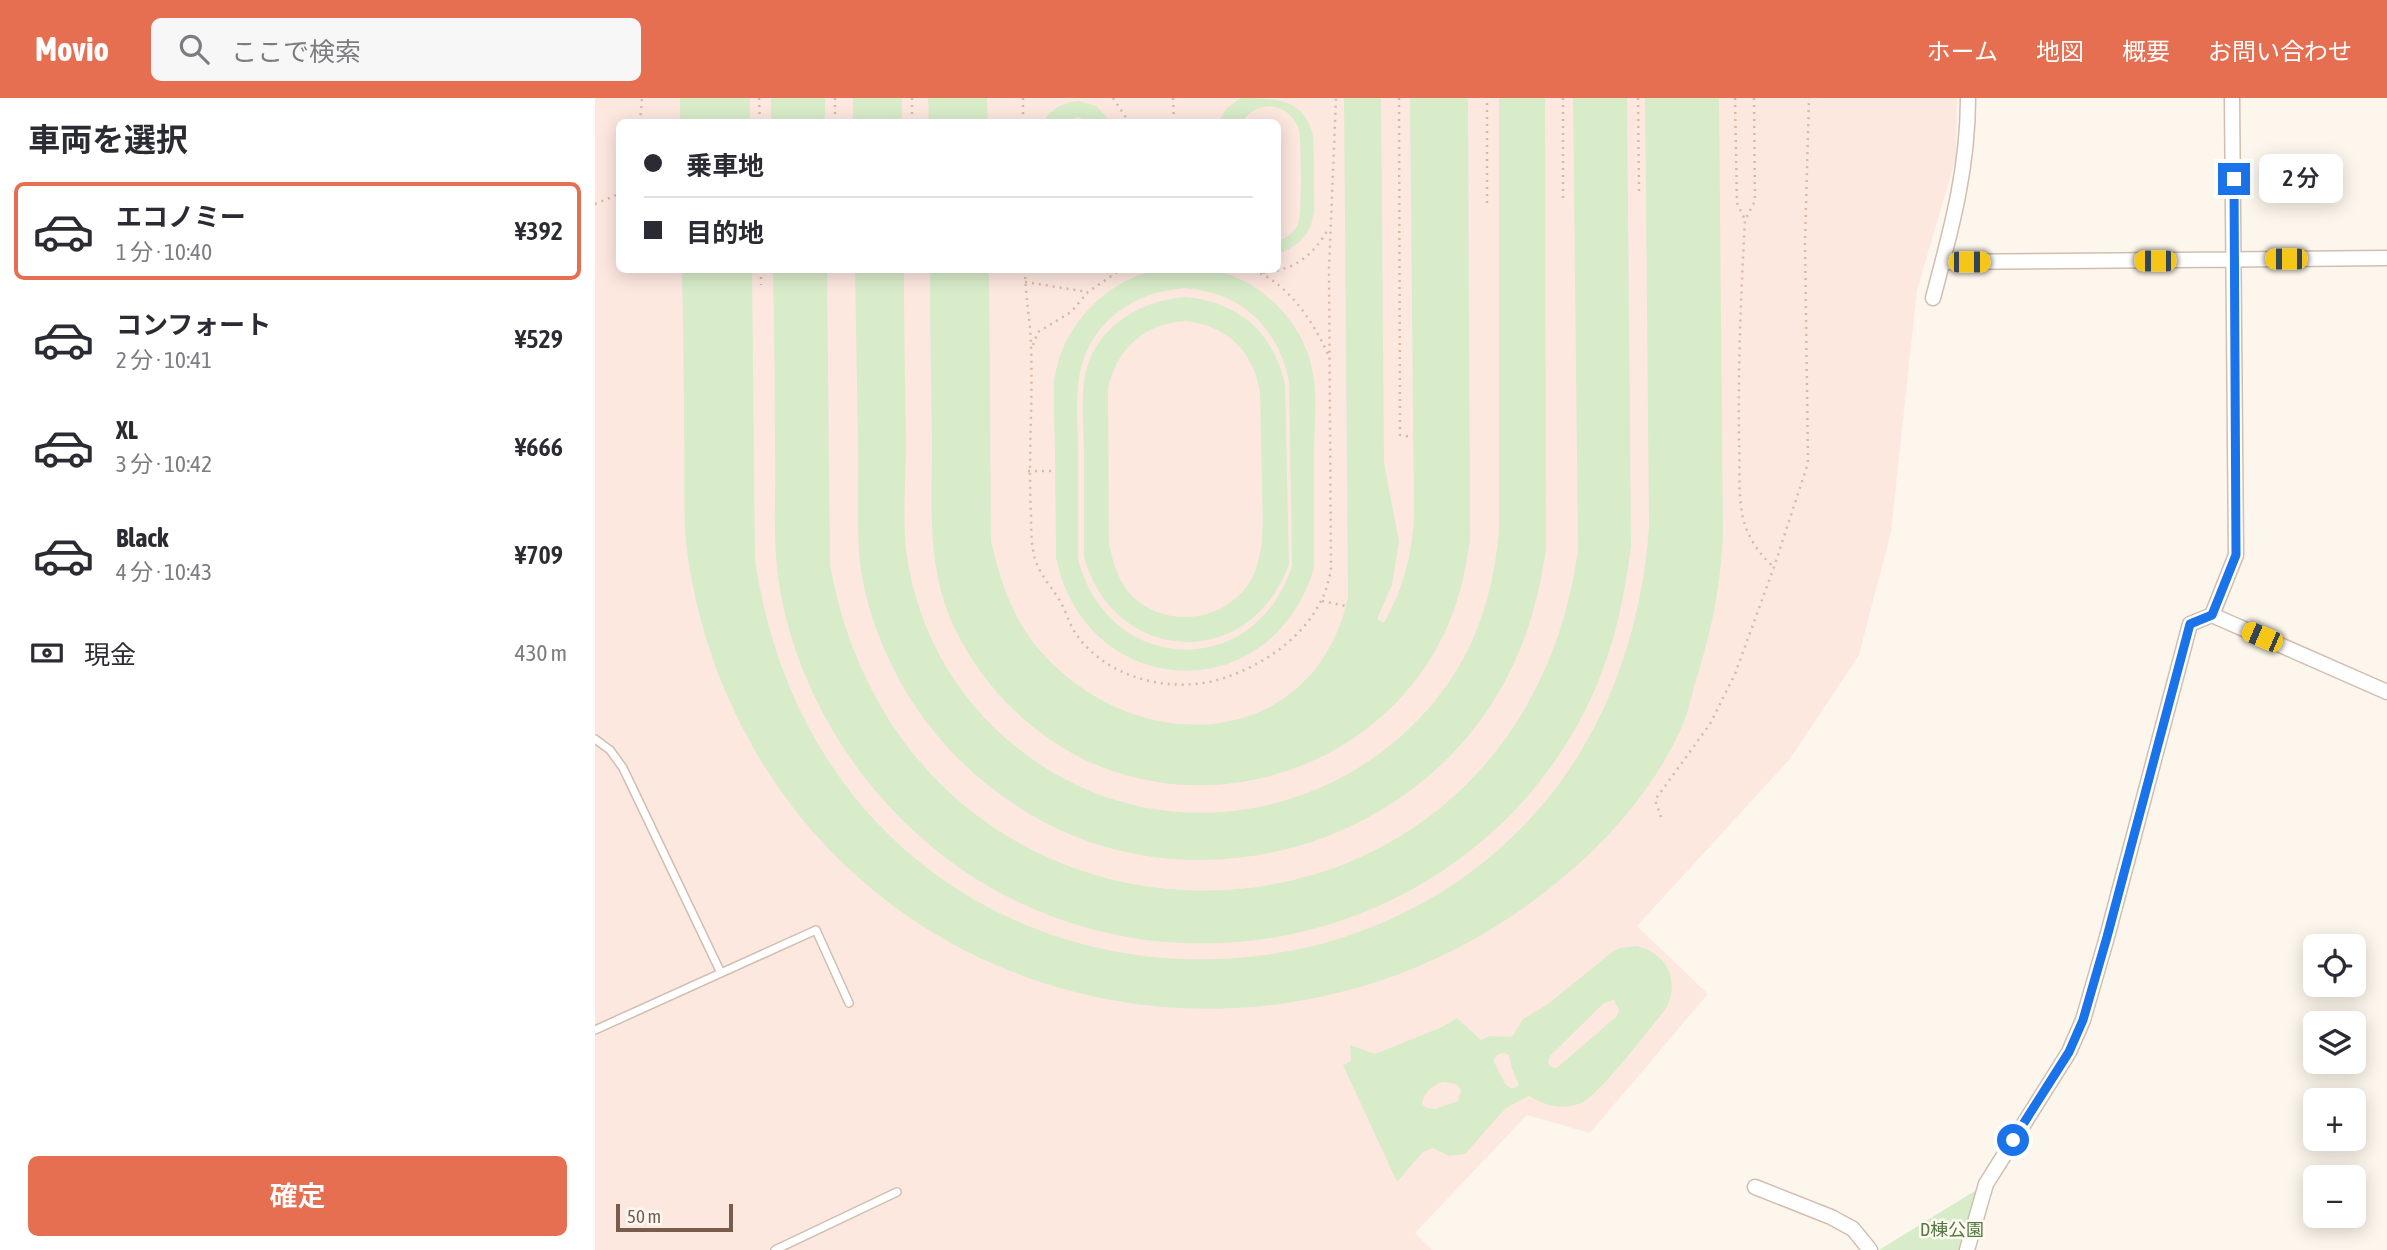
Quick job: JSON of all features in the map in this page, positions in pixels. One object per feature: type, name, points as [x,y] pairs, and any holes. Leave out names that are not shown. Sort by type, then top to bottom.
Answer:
[{"type":"street","points":[[1933,298],[1961,192],[1966,157],[1968,98]]},
{"type":"street","points":[[1967,1250],[1986,1184],[2069,1052],[2083,1020],[2182,647],[2190,624],[2212,615],[2236,555],[2232,98]]},
{"type":"street","points":[[1943,262],[2387,258]]},
{"type":"street","points":[[2212,615],[2387,692]]},
{"type":"street","points":[[1755,1187],[1831,1217],[1853,1229],[1870,1250]]},
{"type":"lane","points":[[595,740],[610,750],[623,768],[721,972]]},
{"type":"lane","points":[[595,1030],[816,930],[849,1003]]},
{"type":"lane","points":[[775,1250],[897,1192]]},
{"type":"path","points":[[639,119],[642,98]]},
{"type":"path","points":[[759,98],[759,119]]},
{"type":"path","points":[[835,98],[835,119]]},
{"type":"path","points":[[912,98],[912,119]]},
{"type":"path","points":[[1023,98],[1023,119]]},
{"type":"path","points":[[1113,98],[1127,119]]},
{"type":"path","points":[[1173,98],[1174,119]]},
{"type":"path","points":[[1024,273],[1031,348],[1028,471],[1033,550],[1039,572],[1060,601],[1075,633],[1094,654],[1116,669],[1162,684],[1215,681],[1238,674],[1263,661],[1286,645],[1322,601],[1331,571],[1329,355],[1336,98]]},
{"type":"path","points":[[1399,98],[1400,435],[1413,437]]},
{"type":"path","points":[[1487,98],[1487,203]]},
{"type":"path","points":[[1563,98],[1563,200]]},
{"type":"path","points":[[1638,98],[1639,191]]},
{"type":"path","points":[[1735,98],[1737,203],[1745,220]]},
{"type":"path","points":[[1754,98],[1755,201],[1745,220],[1738,369],[1742,516],[1763,559],[1774,566]]},
{"type":"path","points":[[1661,817],[1654,800],[1710,724],[1730,684],[1774,566],[1808,463],[1805,242],[1809,98]]},
{"type":"path","points":[[595,204],[616,195]]},
{"type":"path","points":[[1281,271],[1300,262],[1319,245],[1331,225]]},
{"type":"path","points":[[761,273],[761,285]]},
{"type":"path","points":[[1031,348],[1038,332],[1071,312],[1088,292],[1116,273]]},
{"type":"path","points":[[1263,274],[1269,273]]},
{"type":"path","points":[[1263,274],[1289,295],[1313,322],[1329,355]]},
{"type":"path","points":[[1025,282],[1088,292]]},
{"type":"path","points":[[1028,471],[1055,471]]},
{"type":"path","points":[[1322,601],[1346,606]]},
{"type":"shaded area","points":[[595,98],[1957,98],[1956,158],[1917,290],[1891,532],[1859,655],[1789,760],[1637,926],[1708,994],[1590,1133],[1527,1115],[1415,1233],[1432,1250],[595,1250]]},
{"type":"green space","points":[[680,98],[750,98],[750,119],[680,119]]},
{"type":"green space","points":[[771,98],[825,98],[825,119],[771,119]]},
{"type":"green space","points":[[853,98],[902,98],[902,119],[853,119]]},
{"type":"green space","points":[[928,98],[987,98],[988,119],[929,119]]},
{"type":"green space","points":[[1240,98],[1277,100],[1295,107],[1309,123],[1313,135],[1313,217],[1307,234],[1301,241],[1281,252],[1281,240],[1294,230],[1299,217],[1301,159],[1298,127],[1287,112],[1279,108],[1263,107],[1245,119],[1220,119],[1227,108]]},
{"type":"green space","points":[[1344,98],[1381,98],[1384,463],[1399,541],[1392,585],[1377,619],[1384,623],[1405,573],[1414,519],[1410,98],[1468,98],[1470,540],[1457,602],[1442,638],[1413,683],[1377,721],[1334,750],[1287,771],[1237,783],[1185,785],[1133,777],[1083,759],[1043,735],[1008,704],[978,668],[954,627],[945,604],[935,559],[932,513],[930,273],[989,273],[991,541],[1010,602],[1025,630],[1045,656],[1084,689],[1127,712],[1173,723],[1219,723],[1262,711],[1299,686],[1329,649],[1348,598]]},
{"type":"green space","points":[[1499,98],[1545,98],[1546,549],[1531,619],[1503,685],[1464,741],[1416,786],[1360,822],[1299,846],[1234,858],[1168,859],[1103,846],[1040,820],[974,774],[937,735],[906,692],[893,668],[868,603],[860,563],[855,273],[904,273],[906,543],[915,595],[929,633],[953,678],[968,699],[1003,736],[1044,767],[1090,791],[1143,807],[1196,813],[1250,809],[1301,795],[1350,773],[1394,742],[1432,704],[1463,659],[1488,596],[1499,530]]},
{"type":"green space","points":[[1573,98],[1627,98],[1631,545],[1618,622],[1600,678],[1545,775],[1483,840],[1411,890],[1331,924],[1245,941],[1157,941],[1070,923],[986,885],[931,846],[883,800],[862,774],[826,719],[811,689],[789,630],[777,568],[773,273],[827,273],[830,565],[883,709],[972,812],[1085,872],[1211,890],[1335,867],[1446,803],[1531,697],[1578,550]]},
{"type":"green space","points":[[1645,98],[1719,98],[1723,535],[1720,575],[1705,649],[1685,718],[1671,750],[1637,801],[1596,848],[1549,889],[1525,907],[1417,967],[1303,1000],[1187,1008],[1073,992],[966,951],[870,887],[788,801],[726,693],[706,638],[686,543],[682,273],[752,273],[755,560],[816,740],[924,866],[1064,939],[1218,959],[1370,928],[1504,845],[1603,711],[1649,527]]},
{"type":"green space","points":[[1079,101],[1096,106],[1108,119],[1045,119],[1058,107]]},
{"type":"green space","points":[[1149,273],[1223,273],[1235,277],[1253,286],[1282,311],[1304,344],[1310,362],[1315,399],[1314,568],[1292,615],[1260,647],[1222,666],[1180,670],[1139,662],[1103,640],[1074,605],[1056,557],[1054,385],[1058,364],[1075,327],[1088,310],[1120,284]],"holes":[[[1185,288],[1224,297],[1240,305],[1266,329],[1276,344],[1289,381],[1292,566],[1273,604],[1247,630],[1216,645],[1182,650],[1149,643],[1119,626],[1094,598],[1078,559],[1080,372],[1094,338],[1105,324],[1133,302],[1167,290]]]},
{"type":"green space","points":[[1186,297],[1205,300],[1238,313],[1263,335],[1280,366],[1285,384],[1289,564],[1271,599],[1245,624],[1215,638],[1183,642],[1152,636],[1123,619],[1100,593],[1084,557],[1083,401],[1088,364],[1106,334],[1119,322],[1150,304]],"holes":[[[1186,321],[1201,324],[1226,335],[1237,344],[1252,365],[1257,378],[1260,393],[1262,541],[1254,574],[1244,590],[1216,611],[1181,617],[1147,607],[1132,596],[1114,565],[1109,543],[1108,389],[1125,350],[1145,333],[1171,323]]]},
{"type":"green space","points":[[1637,946],[1657,955],[1669,970],[1672,989],[1665,1010],[1599,1088],[1581,1103],[1567,1107],[1547,1104],[1529,1096],[1506,1108],[1465,1154],[1449,1156],[1433,1148],[1423,1152],[1397,1182],[1343,1065],[1351,1061],[1350,1045],[1375,1054],[1442,1027],[1457,1018],[1481,1040],[1490,1036],[1512,1037],[1523,1019],[1548,1004],[1620,948]],"holes":[[[1614,1000],[1619,1010],[1617,1016],[1559,1066],[1550,1066],[1550,1056],[1604,1003]],[[1498,1054],[1509,1055],[1519,1085],[1512,1089],[1505,1084],[1493,1060]],[[1438,1084],[1456,1084],[1461,1090],[1458,1101],[1435,1109],[1427,1108],[1422,1104],[1425,1096]]]},
{"type":"green space","name":"D棟公園","points":[[1986,1184],[1967,1250],[1879,1250]]},
{"type":"route","points":[[2013,1140],[2069,1052],[2083,1020],[2182,647],[2190,624],[2212,615],[2236,555],[2234,179]]}]
